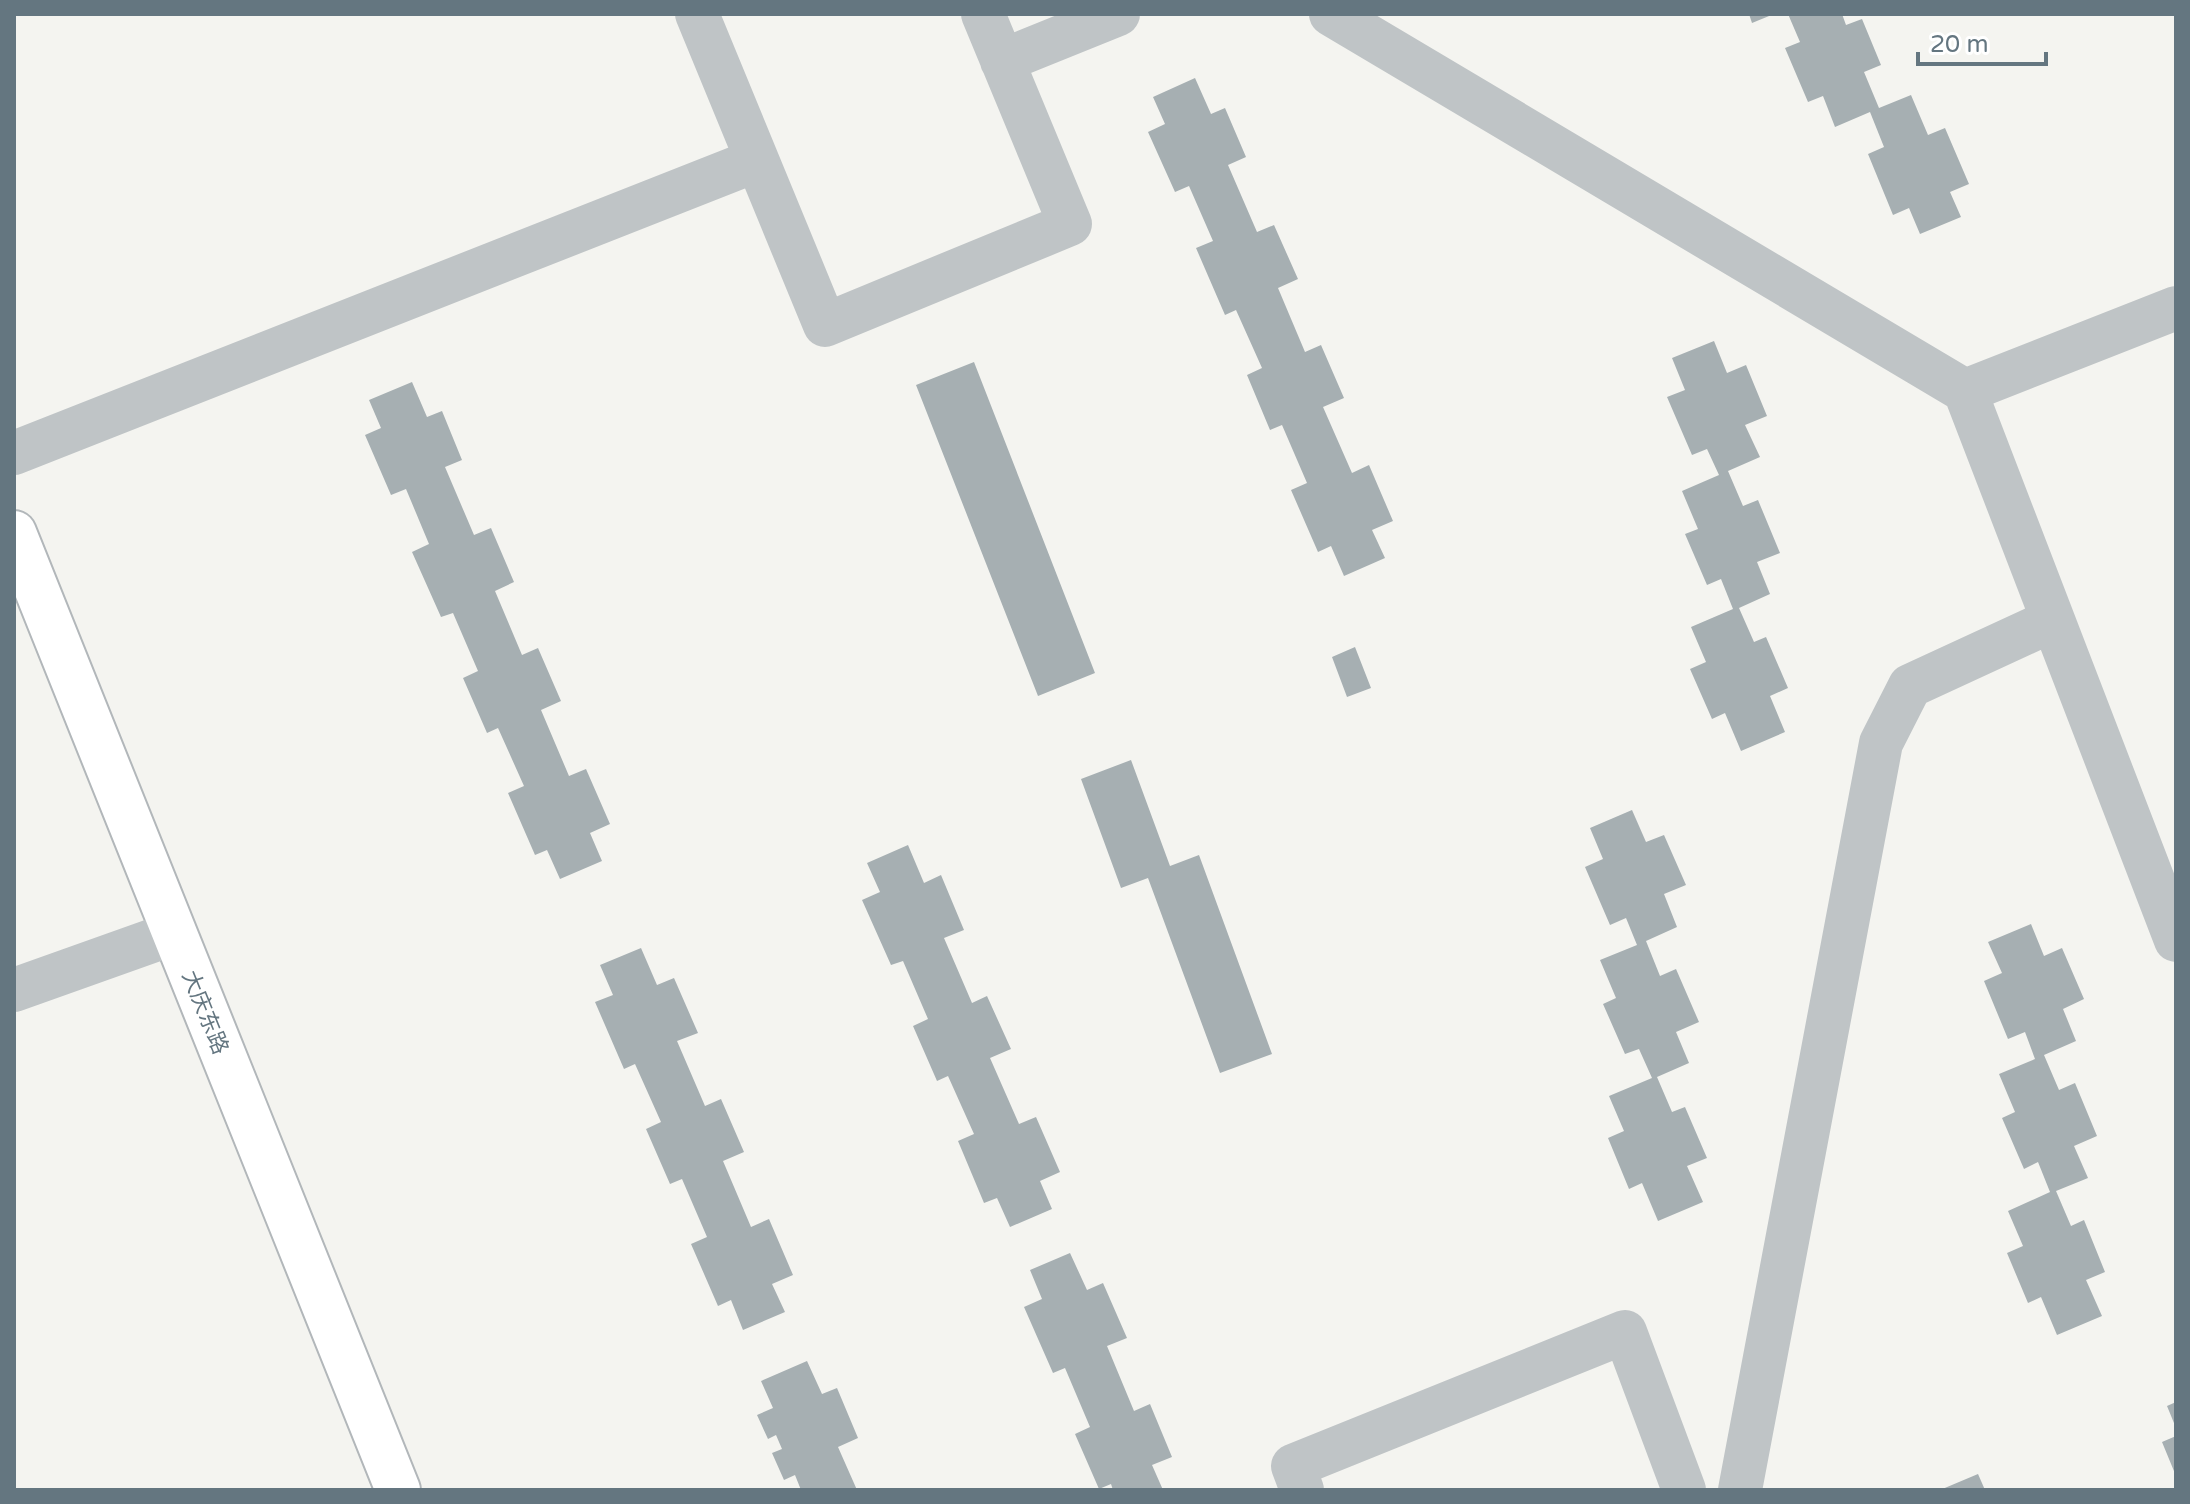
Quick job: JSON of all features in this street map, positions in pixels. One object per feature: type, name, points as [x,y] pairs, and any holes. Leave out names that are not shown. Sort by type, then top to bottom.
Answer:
[{"type":"main road","name":"大庆东路","points":[[14,533],[398,1490]]},
{"type":"lane","points":[[697,14],[825,325],[1070,224],[983,14]]},
{"type":"lane","points":[[1002,61],[1118,14]]},
{"type":"lane","points":[[1331,14],[1965,391],[2176,940]]},
{"type":"lane","points":[[14,453],[757,160]]},
{"type":"lane","points":[[1965,391],[2176,308]]},
{"type":"lane","points":[[1740,1490],[1881,743],[1910,686],[2053,620]]},
{"type":"lane","points":[[14,990],[174,933]]},
{"type":"lane","points":[[1302,1490],[1293,1466],[1625,1332],[1684,1490]]},
{"type":"building","points":[[1749,14],[1774,14],[1752,23]]},
{"type":"building","points":[[1788,14],[1842,14],[1846,25],[1862,19],[1881,65],[1864,72],[1879,108],[1911,95],[1928,135],[1945,128],[1969,184],[1950,192],[1961,217],[1920,234],[1909,208],[1893,215],[1868,154],[1884,147],[1870,112],[1835,127],[1823,96],[1808,102],[1785,48],[1800,42]]},
{"type":"building","points":[[1195,78],[1211,114],[1225,108],[1246,157],[1228,165],[1257,232],[1274,225],[1298,279],[1278,288],[1305,352],[1321,345],[1344,398],[1323,407],[1352,473],[1369,465],[1393,521],[1372,530],[1385,558],[1344,576],[1331,546],[1318,552],[1291,490],[1307,483],[1282,425],[1270,430],[1247,375],[1262,368],[1236,310],[1225,315],[1196,248],[1213,241],[1189,186],[1175,192],[1148,132],[1165,124],[1153,97]]},
{"type":"building","points":[[1714,341],[1727,373],[1746,365],[1767,416],[1745,425],[1760,457],[1728,471],[1743,506],[1758,500],[1780,553],[1757,562],[1770,594],[1739,608],[1754,642],[1766,637],[1788,688],[1770,696],[1785,732],[1741,751],[1725,713],[1712,719],[1690,669],[1706,662],[1691,627],[1733,609],[1721,579],[1707,585],[1685,534],[1698,529],[1682,491],[1719,475],[1707,449],[1692,455],[1667,397],[1685,390],[1672,358]]},
{"type":"building","points":[[974,362],[1095,673],[1038,696],[916,385]]},
{"type":"building","points":[[412,382],[427,417],[442,411],[462,460],[445,467],[474,535],[491,528],[514,582],[495,591],[522,655],[538,648],[561,701],[541,710],[569,776],[586,769],[610,824],[590,833],[602,861],[560,879],[547,850],[535,855],[508,793],[524,786],[498,728],[487,733],[463,678],[478,671],[453,613],[441,617],[412,552],[429,544],[406,489],[391,495],[365,435],[381,428],[369,400]]},
{"type":"building","points":[[1355,647],[1371,688],[1347,697],[1332,657]]},
{"type":"building","points":[[1131,760],[1170,866],[1199,855],[1272,1054],[1220,1073],[1148,878],[1121,888],[1081,779]]},
{"type":"building","points":[[1632,810],[1646,842],[1664,835],[1686,885],[1664,894],[1677,927],[1646,941],[1660,976],[1676,969],[1699,1022],[1676,1032],[1689,1063],[1657,1077],[1672,1112],[1685,1107],[1707,1158],[1687,1166],[1703,1202],[1658,1221],[1642,1183],[1629,1189],[1608,1138],[1624,1131],[1609,1096],[1652,1078],[1639,1049],[1625,1054],[1603,1004],[1616,998],[1600,960],[1637,945],[1626,918],[1610,925],[1585,867],[1603,859],[1590,828]]},
{"type":"building","points":[[908,845],[924,883],[941,875],[964,930],[944,938],[972,1003],[987,996],[1011,1049],[990,1058],[1019,1124],[1036,1117],[1060,1172],[1040,1181],[1052,1209],[1010,1227],[997,1198],[984,1203],[958,1141],[974,1134],[948,1076],[937,1081],[913,1026],[928,1019],[903,961],[891,965],[862,900],[880,892],[867,863]]},
{"type":"building","points":[[2031,924],[2044,956],[2062,948],[2084,999],[2063,1009],[2076,1041],[2044,1055],[2059,1090],[2075,1083],[2097,1136],[2074,1146],[2088,1178],[2056,1191],[2071,1226],[2084,1220],[2105,1272],[2086,1280],[2102,1316],[2057,1335],[2041,1297],[2028,1303],[2007,1253],[2023,1246],[2008,1211],[2050,1192],[2038,1162],[2024,1169],[2002,1118],[2015,1112],[1999,1074],[2035,1059],[2025,1032],[2008,1039],[1984,981],[2002,973],[1988,942]]},
{"type":"building","points":[[641,948],[657,985],[674,978],[698,1033],[677,1041],[705,1106],[721,1099],[744,1152],[723,1161],[751,1227],[769,1219],[793,1275],[772,1284],[785,1312],[743,1330],[731,1300],[718,1306],[691,1244],[707,1237],[682,1179],[670,1184],[646,1129],[661,1122],[635,1064],[624,1069],[595,1002],[613,995],[600,965]]},
{"type":"building","points":[[1070,1253],[1087,1290],[1103,1283],[1127,1338],[1107,1346],[1134,1411],[1150,1404],[1172,1457],[1152,1465],[1163,1490],[1113,1490],[1111,1484],[1099,1489],[1075,1434],[1090,1427],[1065,1368],[1053,1373],[1024,1307],[1042,1299],[1030,1270]]},
{"type":"building","points":[[807,1361],[822,1394],[837,1388],[858,1438],[838,1447],[857,1490],[801,1490],[795,1475],[784,1480],[772,1453],[782,1449],[776,1435],[768,1439],[757,1415],[773,1408],[761,1381]]},
{"type":"building","points":[[2176,1402],[2176,1428],[2167,1406]]},
{"type":"building","points":[[2176,1436],[2176,1476],[2162,1442]]},
{"type":"building","points":[[1978,1474],[1985,1490],[1940,1490]]}]
